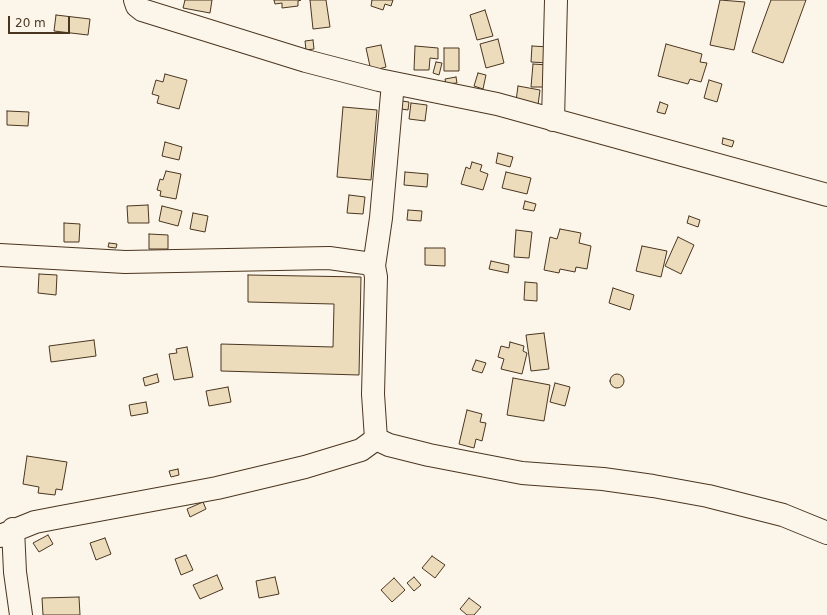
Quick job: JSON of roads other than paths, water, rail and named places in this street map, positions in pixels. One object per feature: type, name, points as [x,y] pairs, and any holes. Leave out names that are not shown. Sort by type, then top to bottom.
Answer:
[{"type":"street","points":[[135,0],[137,6],[149,13],[306,61],[392,83],[497,104],[827,195]]},
{"type":"street","points":[[553,120],[556,0]]},
{"type":"street","points":[[376,439],[373,394],[376,280],[374,266],[381,218],[392,83]]},
{"type":"street","points":[[0,255],[125,262],[329,258],[365,263],[374,266]]},
{"type":"street","points":[[21,615],[15,572],[7,533],[67,515],[217,488],[304,467],[361,450],[376,439]]},
{"type":"street","points":[[376,439],[389,445],[422,454],[522,473],[611,480],[708,496],[783,515],[827,533]]}]
